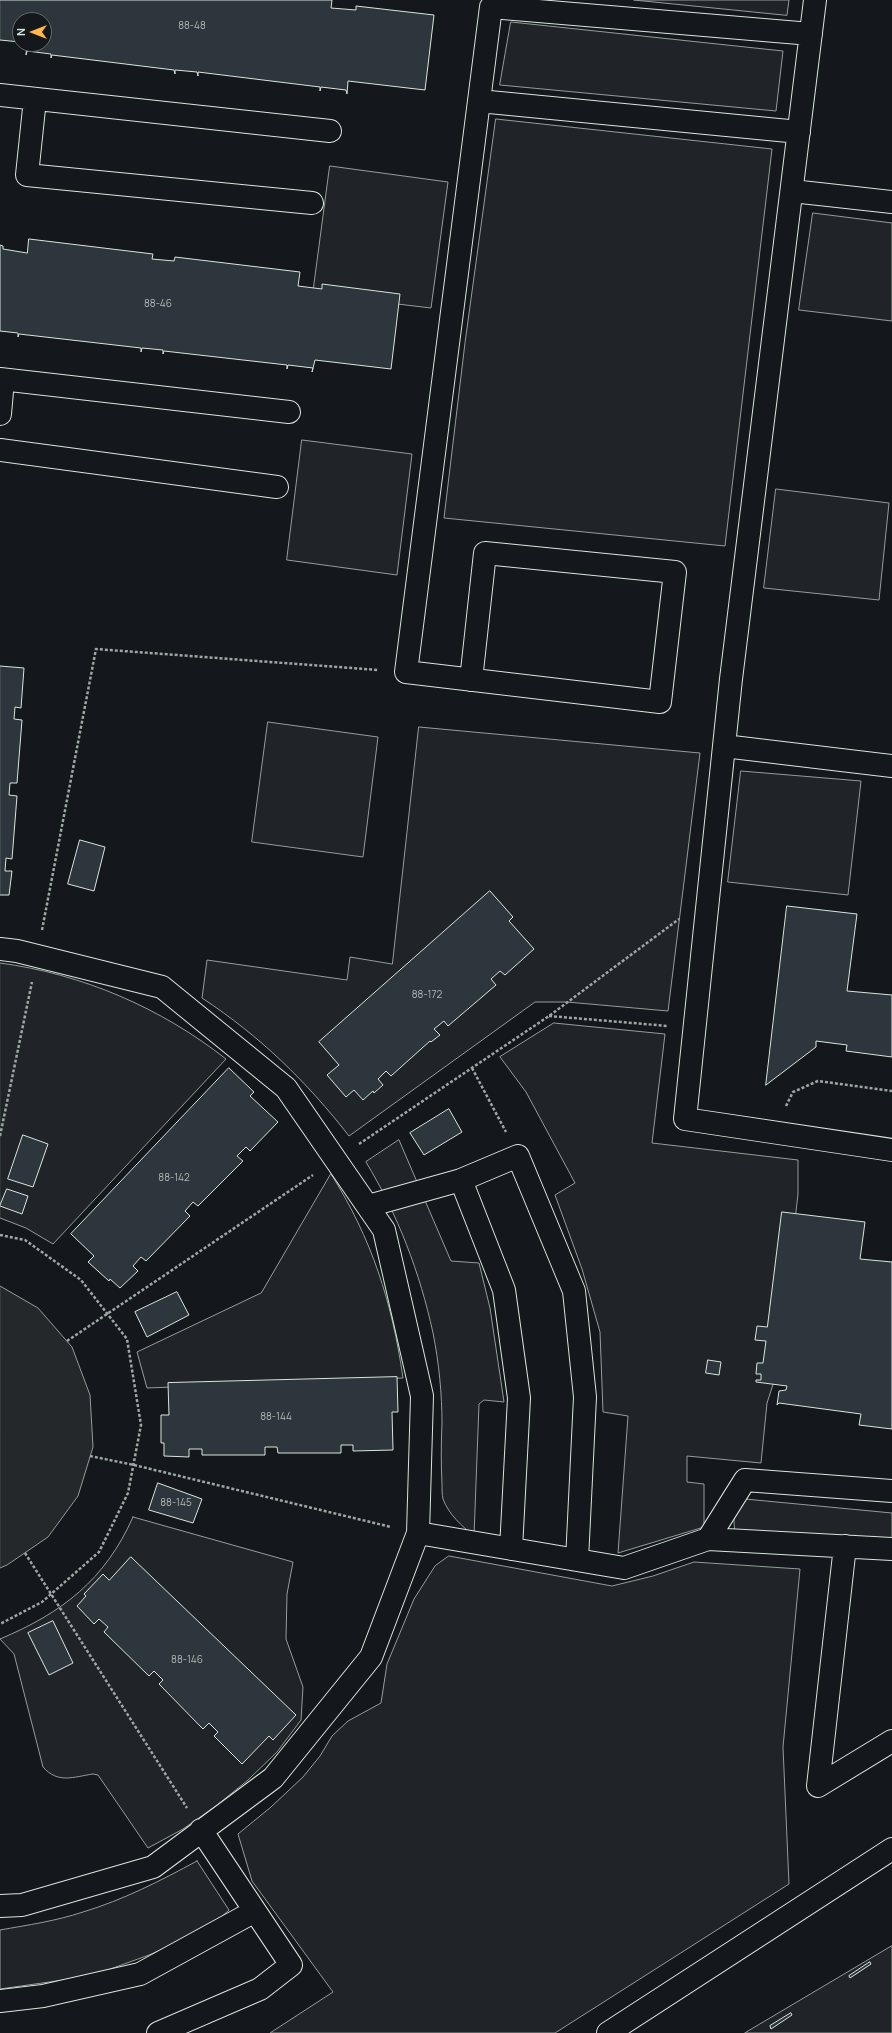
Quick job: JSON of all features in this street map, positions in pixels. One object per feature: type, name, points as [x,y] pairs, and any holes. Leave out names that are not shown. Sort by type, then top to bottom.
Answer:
[{"type":"lane","points":[[815,0],[724,746],[685,1119],[892,1150]]},
{"type":"lane","points":[[471,680],[485,553],[675,572],[660,702],[471,680],[406,672],[491,7],[811,34]]},
{"type":"lane","points":[[0,95],[330,131]]},
{"type":"lane","points":[[35,99],[27,175],[312,203]]},
{"type":"lane","points":[[479,101],[800,132]]},
{"type":"lane","points":[[792,191],[892,202]]},
{"type":"lane","points":[[0,414],[1,380],[289,412]]},
{"type":"lane","points":[[0,450],[277,487]]},
{"type":"lane","points":[[724,746],[892,766]]},
{"type":"lane","points":[[0,949],[17,951],[162,987],[286,1088],[384,1230],[422,1396],[418,1533],[371,1657],[272,1778],[153,1866],[22,1905],[0,1906]]},
{"type":"lane","points":[[368,1206],[461,1180],[518,1156],[574,1291],[585,1397],[577,1560]]},
{"type":"lane","points":[[461,1180],[504,1290],[519,1398],[511,1549]]},
{"type":"lane","points":[[708,1539],[745,1480],[892,1491]]},
{"type":"lane","points":[[418,1533],[624,1568],[708,1539],[892,1549]]},
{"type":"lane","points":[[845,1546],[818,1786],[892,1741]]},
{"type":"lane","points":[[158,2033],[260,1989],[291,1965],[201,1830]]},
{"type":"lane","points":[[608,2033],[892,1849]]},
{"type":"lane","points":[[0,2000],[43,1996],[140,1974],[255,1912]]},
{"type":"path","points":[[0,1136],[37,956],[96,649],[406,672]]},
{"type":"path","points":[[67,1341],[549,1016],[708,897]]},
{"type":"path","points":[[549,1016],[694,1028]]},
{"type":"path","points":[[472,1068],[518,1156]]},
{"type":"path","points":[[774,1132],[793,1092],[818,1081],[892,1091]]},
{"type":"path","points":[[0,1235],[26,1240],[81,1280],[127,1339],[141,1425],[128,1493],[99,1552],[42,1602],[0,1624]]},
{"type":"path","points":[[90,1456],[134,1465],[418,1533]]},
{"type":"path","points":[[25,1553],[201,1830]]},
{"type":"shaded area","points":[[634,0],[789,0],[787,15]]},
{"type":"shaded area","points":[[511,22],[783,51],[776,111],[500,85]]},
{"type":"shaded area","points":[[496,119],[772,149],[725,546],[444,518],[465,343]]},
{"type":"shaded area","points":[[330,166],[448,182],[431,308],[313,294]]},
{"type":"shaded area","points":[[813,213],[892,223],[892,321],[799,310]]},
{"type":"shaded area","points":[[302,440],[412,454],[397,575],[287,560]]},
{"type":"shaded area","points":[[776,489],[889,503],[879,600],[764,588]]},
{"type":"shaded area","points":[[268,722],[378,737],[363,857],[252,842]]},
{"type":"shaded area","points":[[419,727],[700,753],[668,1011],[567,1002],[535,1002],[349,1136],[333,1116],[282,1061],[244,1028],[202,998],[207,960],[347,980],[350,957],[392,964]]},
{"type":"shaded area","points":[[741,771],[861,781],[848,895],[728,882]]},
{"type":"shaded area","points":[[0,963],[61,975],[120,996],[175,1024],[226,1059],[53,1244],[26,1228],[0,1218]]},
{"type":"shaded area","points":[[554,1023],[665,1034],[652,1143],[798,1160],[798,1194],[778,1369],[767,1403],[761,1463],[687,1456],[687,1482],[704,1484],[704,1527],[618,1553],[628,1416],[603,1412],[600,1332],[582,1269],[555,1195],[575,1183],[526,1092],[500,1057]]},
{"type":"shaded area","points":[[399,1140],[451,1261],[479,1263],[490,1308],[504,1402],[484,1400],[479,1404],[474,1536],[452,1515],[443,1499],[441,1462],[441,1401],[438,1367],[428,1311],[422,1288],[407,1245],[378,1182],[366,1162]]},
{"type":"shaded area","points":[[331,1174],[358,1223],[378,1272],[393,1323],[403,1378],[147,1388],[137,1352],[261,1293]]},
{"type":"shaded area","points":[[0,1286],[38,1308],[72,1347],[90,1395],[93,1447],[78,1496],[48,1537],[7,1565],[0,1568]]},
{"type":"shaded area","points":[[745,1499],[892,1513],[892,1539],[735,1532],[734,1522],[736,1510]]},
{"type":"shaded area","points":[[133,1517],[293,1562],[287,1594],[286,1639],[303,1687],[301,1720],[277,1752],[248,1780],[216,1806],[183,1829],[148,1848],[98,1775],[93,1774],[66,1778],[54,1776],[43,1767],[14,1654],[0,1639],[43,1618],[62,1606],[79,1592],[109,1559],[122,1539]]},
{"type":"shaded area","points":[[449,1556],[612,1586],[653,1576],[694,1562],[800,1569],[783,1747],[789,1884],[555,2033],[270,2033],[333,1992],[252,1881],[238,1834],[271,1807],[303,1777],[320,1756],[332,1736],[348,1721],[381,1703],[387,1664],[414,1599],[435,1566]]},
{"type":"shaded area","points":[[197,1861],[229,1910],[208,1929],[149,1955],[91,1976],[0,1989],[0,1930],[52,1920],[98,1907],[141,1890]]},
{"type":"shaded area","points":[[892,1946],[892,2033],[745,2033]]},
{"type":"building","points":[[0,0],[332,0],[331,8],[356,10],[356,6],[434,15],[425,90],[348,81],[347,94],[346,90],[321,87],[320,91],[320,87],[198,72],[198,76],[197,72],[175,70],[175,74],[174,70],[52,55],[51,58],[51,54],[35,52],[52,52],[52,12],[12,12],[12,41],[0,40]]},
{"type":"building","points":[[29,239],[153,254],[152,259],[174,261],[175,257],[300,272],[298,286],[322,289],[322,284],[400,294],[391,369],[315,360],[313,368],[288,365],[287,369],[287,365],[164,351],[163,354],[163,350],[142,348],[141,352],[141,348],[19,334],[18,337],[18,333],[0,331],[0,245],[3,246],[3,249],[27,253]]},
{"type":"building","points":[[0,666],[24,668],[21,708],[15,707],[14,719],[22,720],[17,783],[10,783],[9,795],[17,796],[12,859],[6,858],[5,871],[12,871],[9,895],[0,895]]},
{"type":"building","points":[[80,840],[105,847],[94,891],[68,884]]},
{"type":"building","points":[[490,891],[513,917],[509,921],[534,949],[505,975],[500,971],[491,979],[496,985],[448,1026],[444,1021],[434,1029],[440,1035],[431,1042],[430,1041],[391,1076],[386,1071],[378,1079],[383,1085],[374,1093],[373,1091],[363,1100],[354,1090],[346,1097],[327,1075],[339,1065],[319,1042]]},
{"type":"building","points":[[787,906],[857,914],[847,991],[892,995],[892,1057],[846,1051],[847,1045],[816,1041],[816,1047],[766,1085]]},
{"type":"building","points":[[229,1068],[254,1092],[250,1096],[278,1122],[250,1151],[246,1147],[237,1156],[243,1161],[198,1206],[193,1202],[185,1211],[190,1216],[146,1261],[141,1257],[133,1266],[138,1271],[120,1288],[110,1279],[109,1281],[88,1262],[94,1256],[71,1234]]},
{"type":"building","points":[[449,1109],[462,1132],[424,1155],[410,1133]]},
{"type":"building","points":[[23,1135],[48,1144],[33,1187],[8,1179]]},
{"type":"building","points":[[7,1189],[28,1196],[22,1214],[0,1206]]},
{"type":"building","points":[[782,1212],[865,1222],[860,1259],[892,1262],[892,1429],[859,1425],[861,1414],[779,1403],[777,1405],[779,1391],[786,1390],[787,1386],[756,1382],[756,1380],[761,1380],[761,1374],[756,1374],[757,1363],[763,1363],[766,1341],[755,1340],[757,1326],[767,1327]]},
{"type":"building","points":[[177,1292],[189,1315],[147,1337],[135,1312]]},
{"type":"building","points":[[708,1360],[721,1362],[719,1375],[706,1373]]},
{"type":"building","points":[[397,1377],[398,1412],[392,1412],[393,1450],[353,1451],[353,1445],[341,1445],[341,1453],[278,1453],[277,1447],[265,1447],[265,1455],[202,1455],[202,1449],[189,1449],[189,1457],[164,1456],[164,1443],[161,1443],[161,1415],[169,1415],[168,1383]]},
{"type":"building","points":[[158,1483],[202,1499],[193,1523],[149,1510]]},
{"type":"building","points":[[131,1557],[296,1715],[273,1740],[269,1736],[242,1764],[214,1736],[218,1732],[209,1723],[203,1729],[159,1684],[163,1680],[154,1671],[149,1676],[104,1632],[108,1627],[99,1619],[94,1624],[77,1606],[86,1596],[84,1594],[103,1574],[109,1580]]},
{"type":"building","points":[[53,1621],[73,1663],[49,1675],[28,1633]]},
{"type":"building","points":[[870,1962],[871,1964],[850,1978],[849,1976]]},
{"type":"building","points":[[791,2013],[792,2015],[771,2029],[770,2026]]}]
